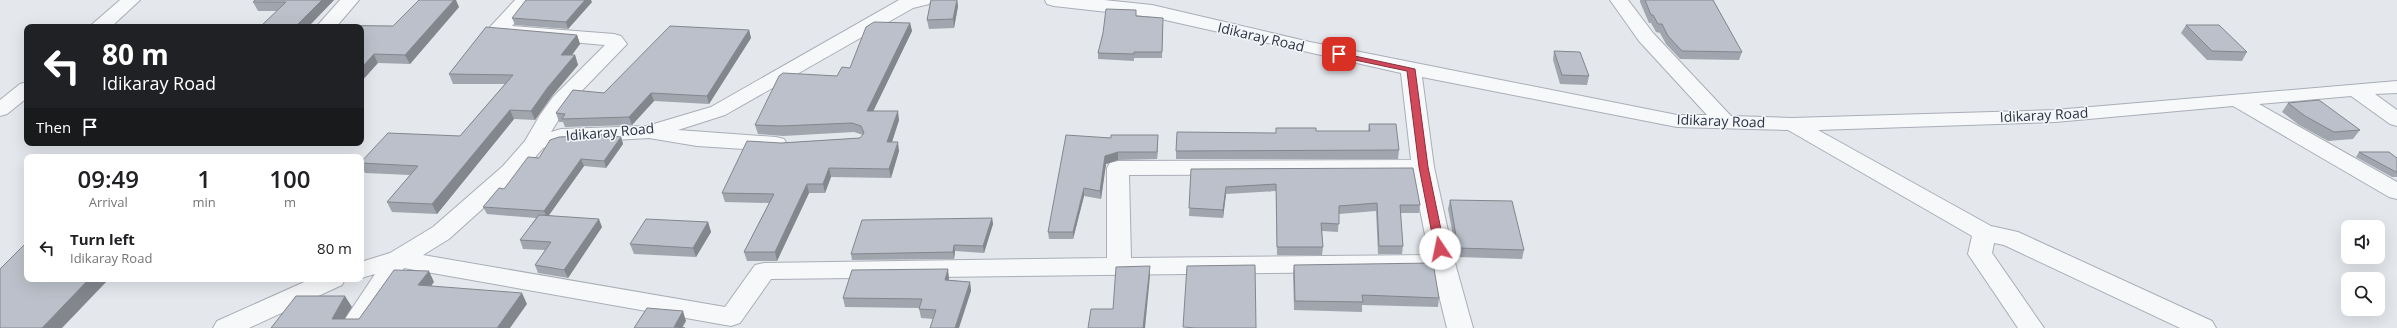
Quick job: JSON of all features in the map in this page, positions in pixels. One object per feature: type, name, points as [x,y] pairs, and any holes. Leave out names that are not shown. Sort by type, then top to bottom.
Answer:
[{"type":"street","points":[[103,24],[131,0]]},
{"type":"street","points":[[329,24],[350,0]]},
{"type":"street","points":[[364,269],[398,259],[441,233],[511,171],[535,143],[540,129],[553,110],[617,44],[614,40],[497,31],[524,0]]},
{"type":"street","name":"Idikaray Road","points":[[535,143],[561,136],[648,132],[718,111],[906,4],[922,0]]},
{"type":"street","name":"Idikaray Road","points":[[1054,0],[1152,11],[1411,69],[1677,121],[1792,124],[2055,116],[2355,89],[2397,87]]},
{"type":"street","points":[[1619,0],[1646,37],[1725,122]]},
{"type":"street","points":[[1411,69],[1424,167],[1443,262],[1460,328]]},
{"type":"street","points":[[2355,89],[2397,120]]},
{"type":"street","points":[[0,110],[24,90]]},
{"type":"street","points":[[2237,100],[2397,192]]},
{"type":"street","points":[[1792,124],[1985,233],[2010,238],[2203,328]]},
{"type":"street","points":[[648,132],[697,139],[799,143]]},
{"type":"street","points":[[1119,266],[1118,168],[1424,167]]},
{"type":"street","points":[[1985,233],[1980,254],[2030,328]]},
{"type":"street","points":[[398,259],[731,317],[764,271],[1443,262]]},
{"type":"street","points":[[352,328],[398,259]]},
{"type":"street","points":[[226,328],[326,282]]},
{"type":"building","points":[[255,0],[322,0],[298,24],[263,24],[286,2],[253,2]]},
{"type":"building","points":[[419,0],[454,0],[405,55],[374,54],[364,65],[364,26],[393,26]]},
{"type":"building","points":[[526,0],[585,0],[566,22],[512,18]]},
{"type":"building","points":[[931,0],[957,0],[953,19],[927,20]]},
{"type":"building","points":[[1645,0],[1713,0],[1742,52],[1682,51],[1668,36],[1662,24],[1658,24],[1653,15],[1651,15]]},
{"type":"building","points":[[1106,9],[1136,10],[1136,16],[1163,18],[1162,52],[1134,52],[1134,54],[1098,53],[1103,33]]},
{"type":"building","points":[[874,22],[910,23],[867,111],[898,111],[887,142],[898,142],[889,169],[829,168],[823,184],[807,184],[775,252],[744,252],[774,194],[722,193],[747,141],[781,143],[860,138],[864,133],[861,126],[852,123],[781,126],[755,125],[779,76],[783,73],[837,76],[842,67],[850,68],[866,27]]},
{"type":"building","points":[[2186,25],[2219,25],[2247,52],[2212,51]]},
{"type":"building","points":[[670,26],[749,30],[707,96],[651,93],[629,117],[562,119],[565,114],[556,113],[573,90],[604,93]]},
{"type":"building","points":[[486,27],[577,35],[561,55],[575,55],[548,87],[531,111],[510,110],[432,204],[387,202],[418,166],[364,163],[364,159],[388,133],[460,136],[513,75],[449,74]]},
{"type":"building","points":[[1554,51],[1580,52],[1589,76],[1562,75]]},
{"type":"building","points":[[2319,100],[2360,130],[2334,132],[2305,116],[2288,103]]},
{"type":"building","points":[[1369,124],[1396,124],[1399,150],[1176,151],[1177,132],[1276,133],[1276,128],[1316,128],[1316,131],[1370,131]]},
{"type":"building","points":[[614,134],[612,136],[621,137],[604,161],[581,159],[544,211],[483,207],[499,188],[504,189],[528,157],[539,158],[550,140],[559,137]]},
{"type":"building","points":[[1066,135],[1111,138],[1111,135],[1158,135],[1157,152],[1118,152],[1105,156],[1100,191],[1084,188],[1073,232],[1048,232]]},
{"type":"building","points":[[2359,152],[2389,152],[2397,158],[2397,172],[2396,172]]},
{"type":"building","points":[[1413,168],[1420,205],[1400,205],[1403,246],[1379,246],[1377,203],[1339,206],[1339,224],[1321,223],[1323,247],[1277,247],[1276,184],[1226,187],[1223,210],[1189,208],[1191,169]]},
{"type":"building","points":[[1450,200],[1512,201],[1524,250],[1458,248]]},
{"type":"building","points":[[539,215],[599,219],[564,270],[535,265],[551,242],[520,240]]},
{"type":"building","points":[[992,218],[983,246],[954,245],[953,252],[851,254],[862,220]]},
{"type":"building","points":[[646,219],[708,222],[693,248],[630,244]]},
{"type":"building","points":[[24,245],[24,282],[86,282],[42,328],[0,328],[0,269]]},
{"type":"building","points":[[1433,263],[1439,298],[1362,295],[1363,302],[1295,301],[1294,265]]},
{"type":"building","points":[[1255,265],[1256,328],[1183,327],[1187,266]]},
{"type":"building","points":[[1150,266],[1143,328],[1088,328],[1091,309],[1113,309],[1116,267]]},
{"type":"building","points":[[948,269],[945,280],[970,282],[955,328],[930,328],[936,310],[919,309],[922,299],[843,298],[852,270]]},
{"type":"building","points":[[394,270],[429,271],[418,285],[522,293],[497,328],[271,328],[296,296],[345,296],[332,319],[359,319]]},
{"type":"building","points":[[647,308],[683,311],[674,327],[685,328],[634,328]]},
{"type":"route","points":[[1339,54],[1411,69],[1424,167],[1440,249]]}]
